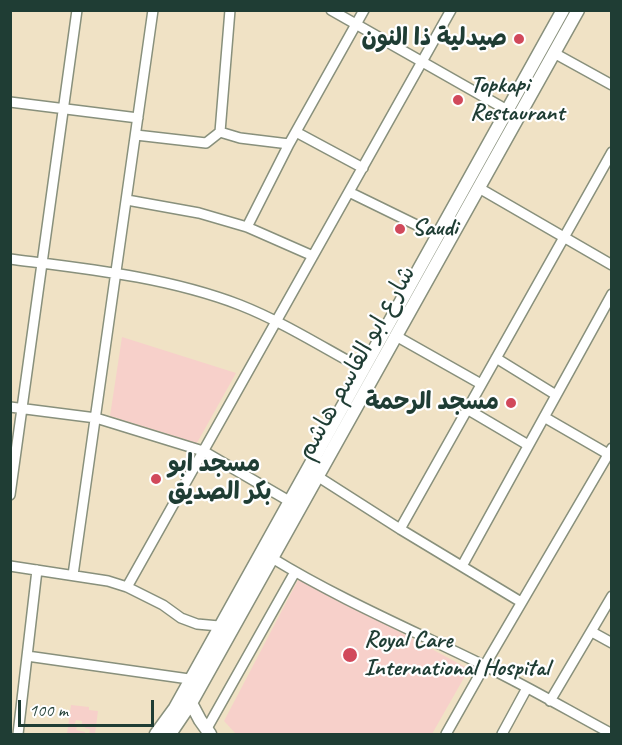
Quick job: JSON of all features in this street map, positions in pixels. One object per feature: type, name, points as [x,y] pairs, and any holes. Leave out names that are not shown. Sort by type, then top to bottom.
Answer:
[{"type":"main road","name":"شارع ابو القاسم هاشم","points":[[156,735],[175,708],[189,679],[563,10]]},
{"type":"main road","name":"شارع ابو القاسم هاشم","points":[[170,735],[191,703],[578,10]]},
{"type":"main road","points":[[191,703],[208,732]]},
{"type":"street","points":[[10,495],[77,10]]},
{"type":"street","points":[[73,575],[153,10]]},
{"type":"street","points":[[136,135],[206,143],[220,132],[230,10]]},
{"type":"street","points":[[331,10],[507,110]]},
{"type":"street","points":[[246,226],[364,10]]},
{"type":"street","points":[[127,587],[451,10]]},
{"type":"street","points":[[554,53],[612,86]]},
{"type":"street","points":[[10,102],[138,118]]},
{"type":"street","points":[[220,132],[240,138],[289,144]]},
{"type":"street","points":[[296,132],[363,168]]},
{"type":"street","points":[[400,529],[612,152]]},
{"type":"street","points":[[479,188],[612,265]]},
{"type":"street","points":[[349,192],[438,235]]},
{"type":"street","points":[[126,200],[199,213],[246,226],[313,256]]},
{"type":"street","points":[[10,259],[116,273],[164,282],[205,294],[276,322],[363,369]]},
{"type":"street","points":[[462,566],[612,294]]},
{"type":"street","points":[[396,336],[481,384]]},
{"type":"street","points":[[496,358],[556,395]]},
{"type":"street","points":[[10,407],[96,418],[203,452],[289,501]]},
{"type":"street","points":[[467,409],[528,446]]},
{"type":"street","points":[[446,735],[610,451],[544,417]]},
{"type":"street","points":[[317,477],[521,602]]},
{"type":"street","points":[[272,558],[295,573],[378,615],[485,665],[612,734]]},
{"type":"street","points":[[10,566],[108,581],[127,587],[163,605],[181,618],[196,624],[219,626]]},
{"type":"street","points":[[18,735],[37,570]]},
{"type":"street","points":[[208,732],[295,573]]},
{"type":"street","points":[[550,701],[612,596]]},
{"type":"street","points":[[592,632],[612,643]]},
{"type":"street","points":[[27,656],[189,679]]},
{"type":"street","points":[[502,735],[526,688]]},
{"type":"shaded area","points":[[122,337],[236,373],[197,443],[110,416]]},
{"type":"shaded area","name":"Royal Care International Hospital","points":[[299,578],[469,669],[432,734],[236,734],[224,721]]},
{"type":"shaded area","points":[[71,705],[89,707],[89,710],[98,711],[95,734],[89,734],[90,729],[82,725],[82,721],[76,720],[74,726],[77,726],[76,730],[85,732],[85,734],[67,734]]},
{"type":"place","name":"صيدلية ذا النون","points":[[519,39]]},
{"type":"place","name":"Topkapi Restaurant","points":[[458,100]]},
{"type":"place","name":"Saudi","points":[[400,229]]},
{"type":"place","name":"مسجد الرحمة","points":[[511,403]]},
{"type":"place","name":"مسجد ابو بكر الصديق","points":[[156,479]]},
{"type":"place","name":"Royal Care International Hospital","points":[[350,655]]}]
